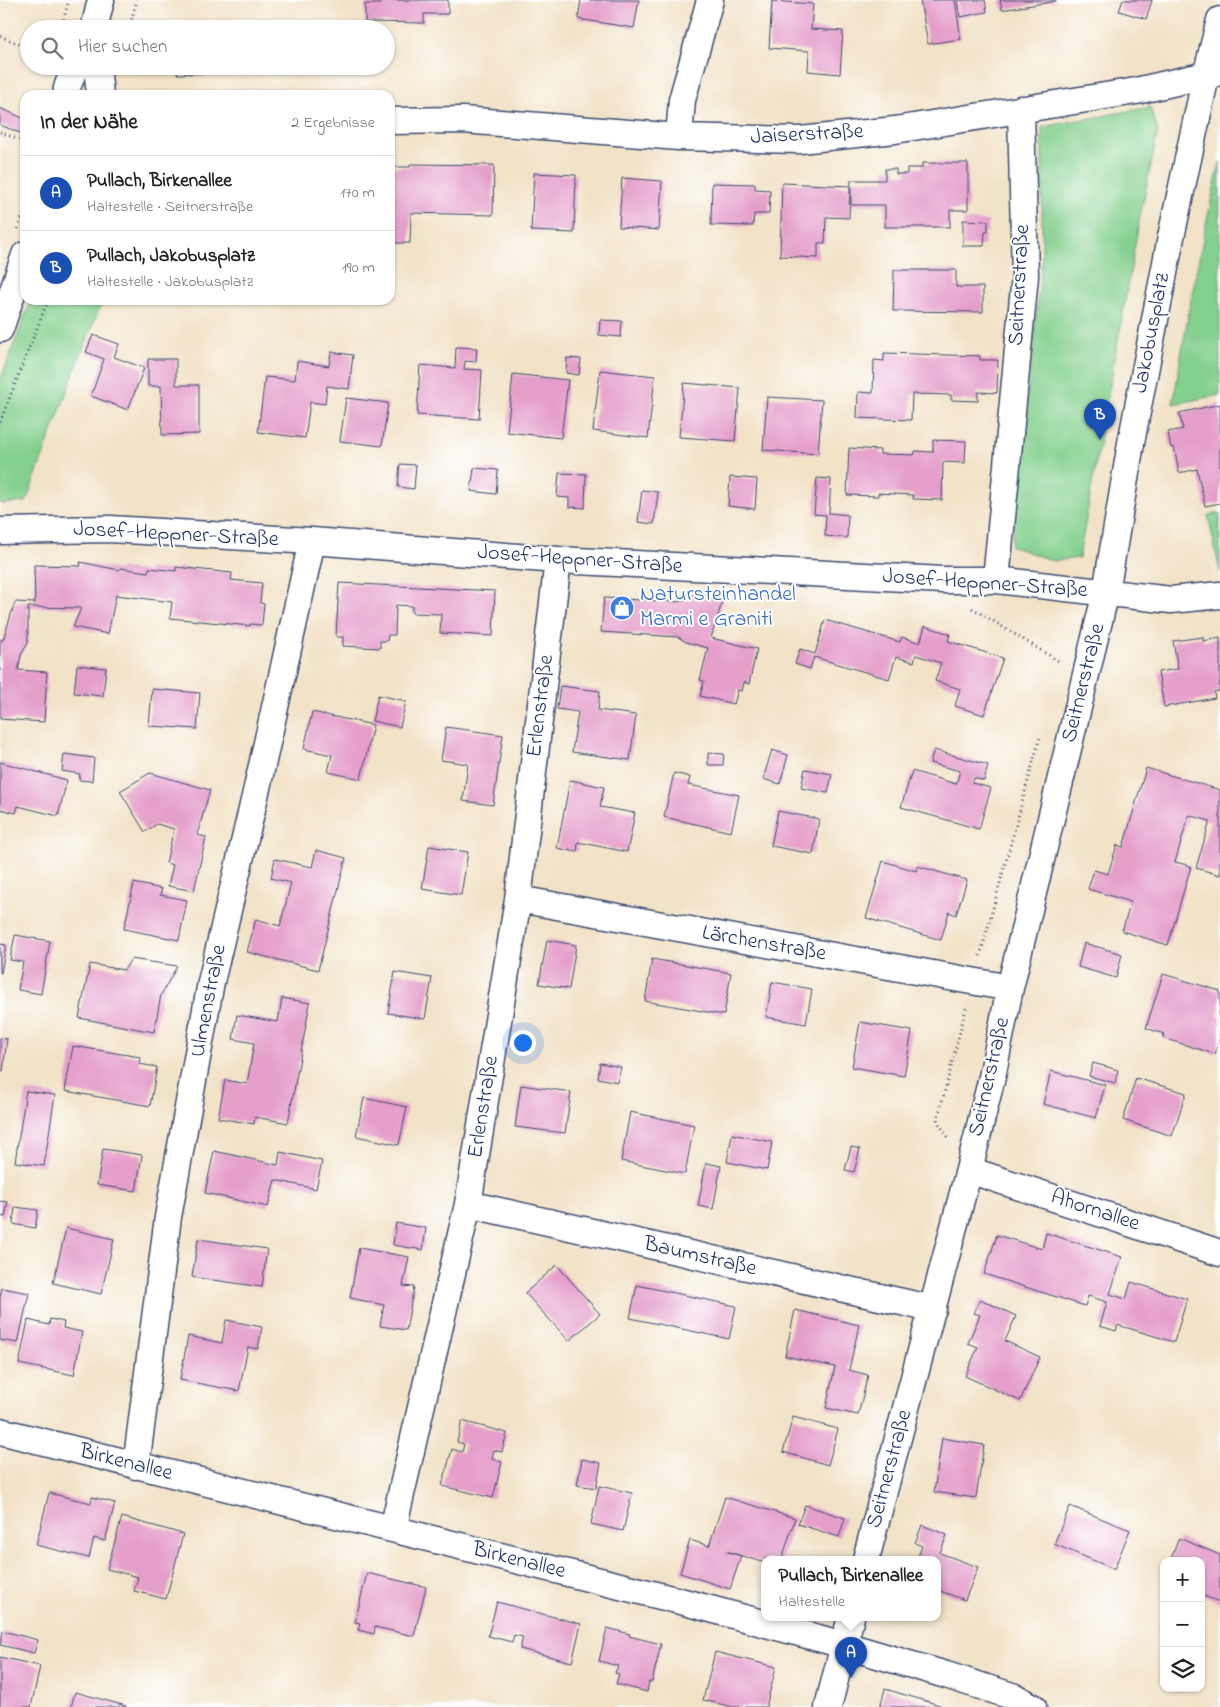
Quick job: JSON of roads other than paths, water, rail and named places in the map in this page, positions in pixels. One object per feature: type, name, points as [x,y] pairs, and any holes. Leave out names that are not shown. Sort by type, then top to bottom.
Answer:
[{"type":"street","points":[[96,20],[101,0]]},
{"type":"street","points":[[679,137],[682,100],[710,0]]},
{"type":"street","name":"Jakobusplatz","points":[[1106,592],[1134,424],[1171,237],[1213,74],[1220,20]]},
{"type":"street","name":"Jaiserstraße","points":[[395,121],[462,120],[679,137],[800,140],[895,130],[1136,90],[1213,74]]},
{"type":"street","points":[[67,90],[72,75]]},
{"type":"street","points":[[98,75],[99,90]]},
{"type":"street","name":"Seitnerstraße","points":[[996,580],[1025,276],[1022,109]]},
{"type":"street","points":[[0,329],[20,280]]},
{"type":"street","name":"Josef-Heppner-Straße","points":[[1,535],[110,529],[312,541],[558,560],[943,580],[996,580],[1172,600],[1220,595]]},
{"type":"street","name":"Ulmenstraße","points":[[136,1466],[168,1216],[211,982],[257,788],[312,541]]},
{"type":"street","name":"Erlenstraße","points":[[393,1529],[468,1204],[518,900],[558,560]]},
{"type":"street","name":"Seitnerstraße","points":[[867,1556],[969,1170],[992,1077],[1010,988],[1106,592]]},
{"type":"street","name":"Lärchenstraße","points":[[518,900],[1010,988]]},
{"type":"street","name":"Ahornallee","points":[[969,1170],[1220,1253]]},
{"type":"street","name":"Baumstraße","points":[[468,1204],[933,1309]]},
{"type":"street","name":"Birkenallee","points":[[0,1431],[688,1603],[955,1677],[1015,1697],[1033,1707]]},
{"type":"street","points":[[828,1707],[850,1621]]},
{"type":"place","name":"Pullach, Jakobusplatz","points":[[1100,440]]},
{"type":"place","name":"Natursteinhandel Marmi e Graniti","points":[[622,608]]},
{"type":"place","name":"Pullach, Birkenallee","points":[[851,1678]]}]
